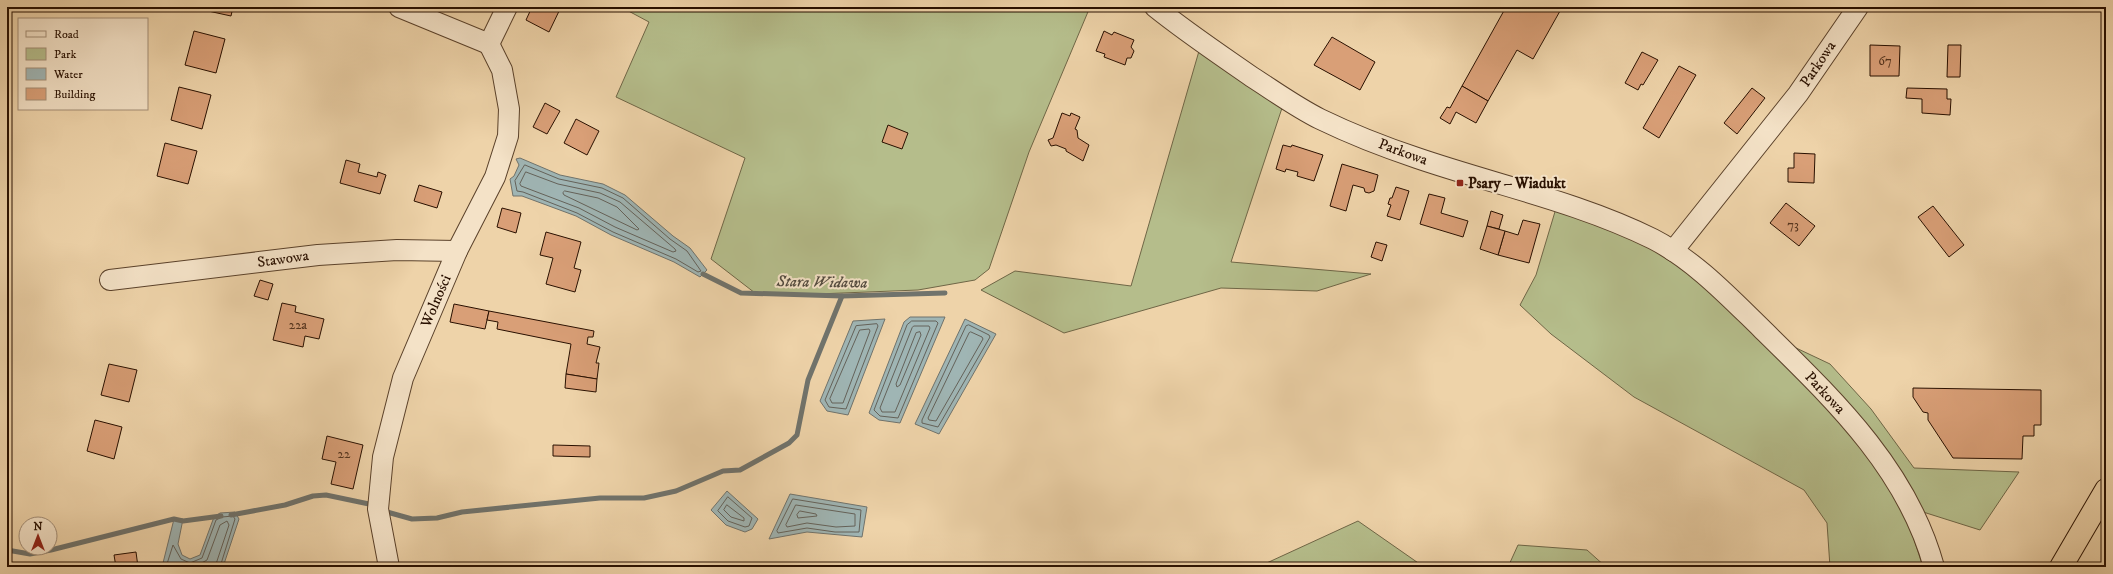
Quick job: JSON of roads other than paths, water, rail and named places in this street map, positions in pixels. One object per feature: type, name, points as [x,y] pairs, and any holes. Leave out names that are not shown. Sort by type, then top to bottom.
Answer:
[{"type":"highway","points":[[2061,567],[2106,490]]},
{"type":"street","points":[[399,7],[490,44],[507,7]]},
{"type":"street","name":"Parkowa","points":[[1155,7],[1192,37],[1286,99],[1319,118],[1417,158],[1586,212],[1655,240],[1673,251],[1734,301],[1819,384],[1882,457],[1909,502],[1921,528],[1934,567]]},
{"type":"street","name":"Parkowa","points":[[1673,251],[1798,94],[1858,7]]},
{"type":"street","name":"Wolności","points":[[389,567],[378,509],[382,457],[403,378],[457,251],[495,177],[508,136],[509,109],[502,70],[490,44]]},
{"type":"street","name":"Stawowa","points":[[110,280],[318,254],[397,250],[457,251]]},
{"type":"water","points":[[520,158],[560,175],[603,184],[625,195],[673,236],[690,248],[707,270],[700,277],[674,262],[611,235],[576,216],[522,196],[513,196],[510,179],[514,176],[519,165],[516,159]]},
{"type":"water","points":[[910,317],[945,317],[900,423],[879,420],[869,413],[904,322]]},
{"type":"water","points":[[885,319],[848,415],[827,411],[820,401],[853,321]]},
{"type":"water","points":[[965,319],[996,334],[939,434],[915,424]]},
{"type":"water","points":[[727,491],[758,519],[752,529],[745,532],[726,525],[711,510]]},
{"type":"water","points":[[790,494],[867,507],[862,537],[807,532],[769,539]]},
{"type":"water","points":[[235,512],[239,519],[223,567],[162,567],[174,519],[183,519],[178,544],[182,555],[190,559],[200,555],[214,517],[220,513]]},
{"type":"waterway","name":"Stara Widawa","points":[[703,274],[741,293],[842,296],[945,293]]},
{"type":"waterway","points":[[387,512],[412,519],[437,518],[462,512],[600,498],[644,498],[676,491],[723,471],[740,470],[789,443],[797,435],[808,380],[842,296]]},
{"type":"waterway","points":[[231,515],[285,505],[313,496],[326,495],[369,504]]},
{"type":"waterway","points":[[7,550],[30,554],[174,519],[183,521],[221,516]]},
{"type":"place","name":"Psary – Wiadukt","points":[[1460,183]]}]
